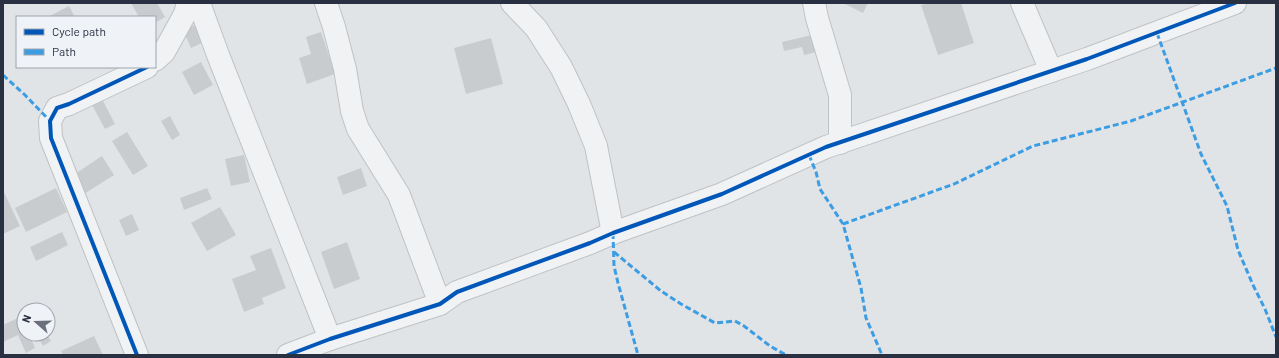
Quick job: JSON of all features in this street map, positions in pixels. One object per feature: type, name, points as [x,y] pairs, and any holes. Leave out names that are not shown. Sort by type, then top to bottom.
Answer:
[{"type":"street","points":[[156,59],[164,52],[185,14],[188,3]]},
{"type":"street","points":[[199,3],[330,339]]},
{"type":"street","points":[[326,3],[345,69],[352,112],[358,129],[399,195],[440,304]]},
{"type":"street","points":[[512,3],[536,28],[561,66],[579,104],[596,146],[613,233]]},
{"type":"street","points":[[814,3],[840,95],[840,143]]},
{"type":"street","points":[[1022,3],[1051,71]]},
{"type":"street","points":[[288,355],[330,339],[440,304],[457,292],[590,243],[613,233],[722,194],[826,147],[1087,59],[1229,4]]},
{"type":"street","points":[[137,355],[51,138],[50,122],[57,108],[69,104],[145,68]]},
{"type":"building","points":[[131,3],[157,3],[165,17],[156,22],[156,16],[138,16]]},
{"type":"building","points":[[843,3],[868,3],[863,13]]},
{"type":"building","points":[[929,3],[961,3],[974,43],[938,55],[921,5]]},
{"type":"building","points":[[69,6],[74,16],[50,16]]},
{"type":"building","points":[[198,24],[206,41],[191,48],[183,30]]},
{"type":"building","points":[[321,32],[335,74],[307,84],[299,58],[311,54],[306,37]]},
{"type":"building","points":[[812,35],[816,52],[804,55],[802,47],[784,51],[782,42]]},
{"type":"building","points":[[491,38],[503,84],[466,94],[454,48]]},
{"type":"building","points":[[201,62],[213,85],[194,95],[182,72]]},
{"type":"building","points":[[101,97],[115,124],[105,129],[91,103]]},
{"type":"building","points":[[170,116],[180,135],[172,140],[161,121]]},
{"type":"building","points":[[127,132],[148,166],[133,175],[112,141]]},
{"type":"building","points":[[244,155],[250,182],[231,186],[225,159]]},
{"type":"building","points":[[102,156],[114,175],[84,194],[72,176]]},
{"type":"building","points":[[361,168],[367,186],[343,195],[337,177]]},
{"type":"building","points":[[56,188],[67,212],[26,232],[15,208]]},
{"type":"building","points":[[207,188],[212,199],[184,210],[180,198]]},
{"type":"building","points":[[3,190],[20,226],[3,234]]},
{"type":"building","points":[[220,207],[236,235],[207,251],[191,223]]},
{"type":"building","points":[[132,214],[139,230],[126,236],[119,220]]},
{"type":"building","points":[[62,232],[68,245],[36,261],[30,247]]},
{"type":"building","points":[[347,242],[360,279],[334,289],[321,252]]},
{"type":"building","points":[[271,248],[286,288],[262,298],[264,304],[244,312],[232,279],[256,270],[250,256]]},
{"type":"building","points":[[16,319],[16,336],[3,342],[3,325]]},
{"type":"building","points":[[94,336],[103,355],[63,355],[61,351]]},
{"type":"building","points":[[21,342],[32,342],[35,348],[26,353]]},
{"type":"building","points":[[41,342],[49,342],[43,346]]},
{"type":"marked path","points":[[1157,33],[1201,154],[1227,206],[1238,250],[1276,337]]},
{"type":"marked path","points":[[843,224],[954,184],[1033,146],[1131,121],[1276,68]]},
{"type":"marked path","points":[[3,75],[50,121]]},
{"type":"marked path","points":[[809,155],[816,172],[820,189],[843,224],[861,288],[866,318],[882,355]]},
{"type":"marked path","points":[[613,233],[614,266],[638,355]]},
{"type":"marked path","points":[[614,252],[661,291],[681,304],[715,323],[735,321],[770,346],[786,355]]},
{"type":"cycle path","points":[[288,355],[330,339],[440,304],[457,292],[590,243],[613,233],[722,194],[826,147],[1087,59],[1235,3]]},
{"type":"cycle path","points":[[137,355],[51,138],[50,121],[57,108],[69,104],[145,68]]}]
